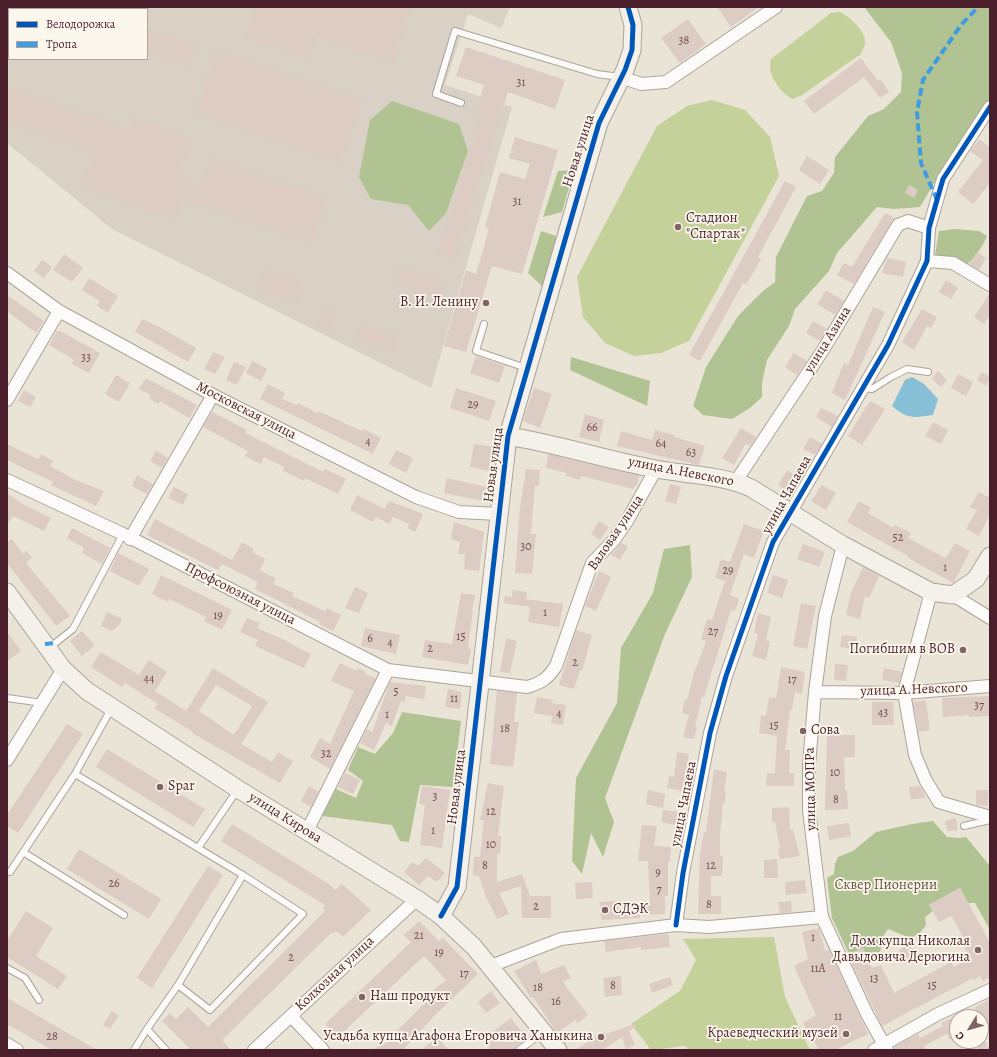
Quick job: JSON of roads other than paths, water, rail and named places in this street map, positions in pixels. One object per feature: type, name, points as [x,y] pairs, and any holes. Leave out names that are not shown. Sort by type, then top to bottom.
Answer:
[{"type":"street","name":"Новая улица","points":[[440,916],[457,887],[508,436],[599,123],[622,77],[632,50],[633,26],[628,7]]},
{"type":"street","points":[[622,77],[641,84],[666,82],[776,7]]},
{"type":"street","name":"улица Чапаева","points":[[676,924],[683,873],[710,733],[726,676],[773,542],[888,345],[927,261],[929,228],[943,179],[990,107]]},
{"type":"street","name":"улица Азина","points":[[736,481],[823,350],[898,225],[908,221],[929,228]]},
{"type":"street","points":[[927,261],[953,263],[990,285]]},
{"type":"street","name":"Московская улица","points":[[7,273],[59,311],[213,395],[416,497],[459,512],[499,514]]},
{"type":"street","points":[[7,400],[59,311]]},
{"type":"street","points":[[127,536],[213,395]]},
{"type":"street","name":"улица А.Невского","points":[[508,436],[547,442],[656,469],[736,481],[751,488],[843,545],[932,592],[953,596],[990,618]]},
{"type":"street","name":"Валовая улица","points":[[481,681],[527,687],[539,684],[549,678],[556,666],[592,563],[614,540],[627,521],[656,469]]},
{"type":"street","name":"Профсоюзная улица","points":[[7,480],[127,536],[388,670],[481,681]]},
{"type":"street","name":"улица МОПРа","points":[[843,545],[825,616],[815,692],[809,765],[809,810],[822,917],[882,1048]]},
{"type":"street","points":[[953,596],[976,580],[990,556]]},
{"type":"street","name":"улица Кирова","points":[[7,592],[63,669],[87,691],[238,788],[416,899],[440,916],[474,946],[488,967],[558,1050]]},
{"type":"street","points":[[932,592],[904,693],[915,755],[926,781],[939,802],[990,816]]},
{"type":"street","points":[[7,760],[63,669]]},
{"type":"street","points":[[307,831],[388,670]]},
{"type":"street","name":"улица А.Невского","points":[[815,692],[904,693],[990,686]]},
{"type":"street","name":"Колхозная улица","points":[[254,1050],[416,899]]},
{"type":"street","points":[[488,967],[561,939],[676,924],[709,927],[822,917]]},
{"type":"street","points":[[882,1048],[938,1014],[990,990]]},
{"type":"street","points":[[291,1016],[323,1050]]},
{"type":"street","points":[[7,1044],[17,1050]]},
{"type":"lane","points":[[461,103],[436,94],[454,31],[597,74],[622,77]]},
{"type":"lane","points":[[484,324],[476,351],[528,369]]},
{"type":"lane","points":[[863,388],[872,389],[907,369],[928,372]]},
{"type":"lane","points":[[48,649],[74,629],[127,536]]},
{"type":"lane","points":[[7,698],[42,703]]},
{"type":"lane","points":[[8,873],[75,774],[112,707]]},
{"type":"lane","points":[[75,774],[243,875],[303,914],[210,1010],[178,985]]},
{"type":"lane","points":[[198,848],[238,788]]},
{"type":"lane","points":[[964,826],[990,820]]},
{"type":"lane","points":[[23,852],[124,915]]},
{"type":"lane","points":[[134,1050],[178,985],[243,875]]},
{"type":"lane","points":[[7,968],[25,978],[39,1000]]},
{"type":"lane","points":[[147,1029],[166,1050]]},
{"type":"lane","points":[[519,1050],[543,1032]]},
{"type":"water","points":[[912,377],[924,384],[938,399],[933,415],[915,417],[906,415],[892,406],[905,380]]},
{"type":"place","name":"Стадион \"Спартак\"","points":[[678,227]]},
{"type":"place","name":"В. И. Ленину","points":[[486,303]]},
{"type":"place","name":"Погибшим в ВОВ","points":[[963,650]]},
{"type":"place","name":"Сова","points":[[803,731]]},
{"type":"place","name":"Spar","points":[[160,787]]},
{"type":"place","name":"СДЭК","points":[[605,910]]},
{"type":"place","name":"Дом купца Николая Давыдовича Дерюгина","points":[[978,950]]},
{"type":"place","name":"Наш продукт","points":[[362,997]]},
{"type":"place","name":"Краеведческий музей","points":[[846,1034]]},
{"type":"place","name":"Усадьба купца Агафона Егоровича Ханыкина","points":[[601,1037]]},
{"type":"park label","name":"Сквер Пионерии","points":[[886,886]]}]
